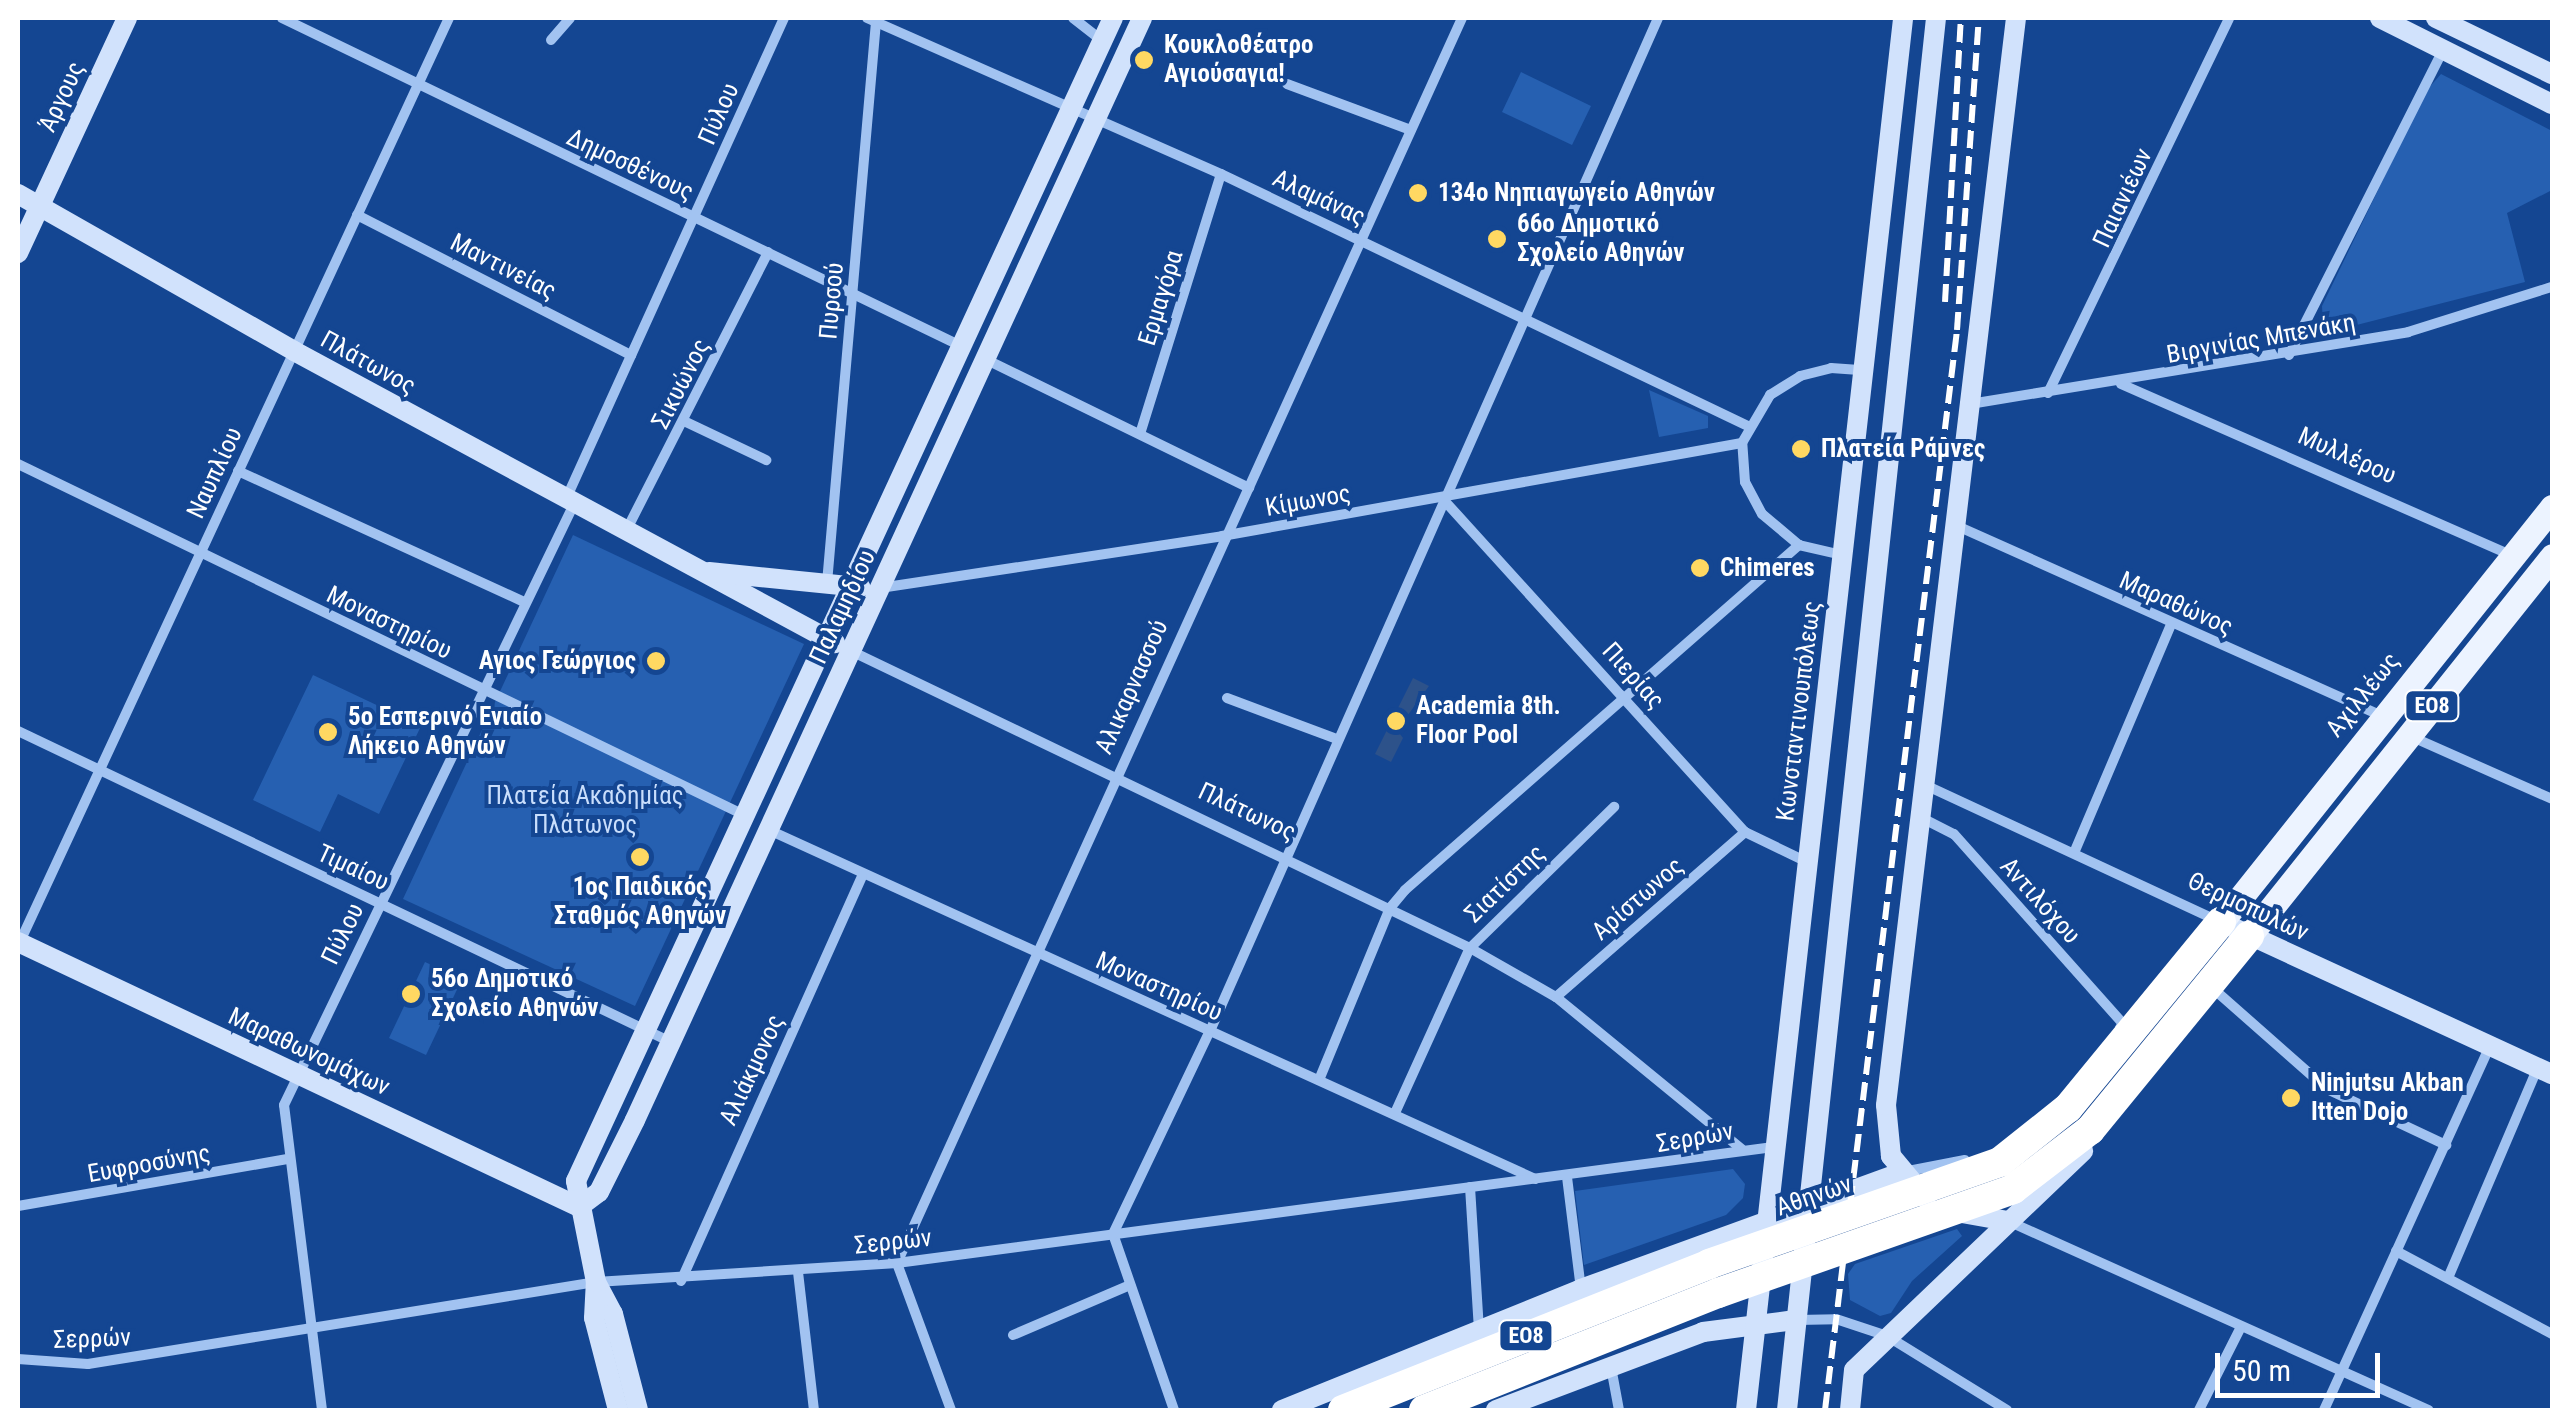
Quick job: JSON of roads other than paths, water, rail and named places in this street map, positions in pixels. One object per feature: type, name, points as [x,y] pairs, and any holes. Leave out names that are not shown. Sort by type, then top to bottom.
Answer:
[{"type":"highway","name":"Αθηνών","points":[[1344,1410],[1709,1264],[2000,1162],[2068,1108],[2233,936]]},
{"type":"highway","name":"ΕΟ8","points":[[1424,1410],[1718,1293],[2013,1190],[2098,1122],[2233,936]]},
{"type":"main road","name":"Αχιλλέως","points":[[2233,936],[2383,717],[2552,507]]},
{"type":"main road","name":"Αχιλλέως","points":[[2233,936],[2409,736],[2549,566]]},
{"type":"street","name":"Άργους","points":[[18,253],[127,18]]},
{"type":"street","name":"Δημοσθένους","points":[[282,18],[961,346]]},
{"type":"street","name":"Ναυπλίου","points":[[18,943],[449,18]]},
{"type":"street","points":[[552,40],[570,18]]},
{"type":"street","name":"Πύλου","points":[[322,1410],[286,1159],[284,1105],[570,502],[631,355],[784,18]]},
{"type":"street","points":[[1073,18],[1102,41]]},
{"type":"street","name":"Παλαμηδίου","points":[[596,1282],[576,1181],[1113,18]]},
{"type":"street","name":"Παλαμηδίου","points":[[579,1208],[600,1192],[1142,18]]},
{"type":"street","name":"Αλικαρνασσού","points":[[896,1263],[1222,536],[1250,488],[1462,18]]},
{"type":"street","points":[[1174,1410],[1112,1234],[1210,1030],[1334,738],[1658,18]]},
{"type":"street","name":"Κωνσταντινουπόλεως","points":[[1746,1410],[1903,18]]},
{"type":"street","points":[[1787,1410],[1936,18]]},
{"type":"street","points":[[2016,18],[1922,784],[1886,1105],[1887,1142],[1900,1172],[1936,1206],[2008,1221],[2240,1330],[2430,1410]]},
{"type":"street","name":"Παιανιέων","points":[[2048,393],[2230,18]]},
{"type":"street","points":[[2361,18],[2444,49]]},
{"type":"street","points":[[2380,18],[2552,104]]},
{"type":"street","points":[[2436,18],[2552,74]]},
{"type":"street","points":[[2460,18],[2487,42]]},
{"type":"street","name":"Αλαμάνας","points":[[872,20],[1221,174],[1748,426]]},
{"type":"street","name":"Πυρσού","points":[[827,584],[872,20]]},
{"type":"street","points":[[2290,355],[2444,49]]},
{"type":"street","points":[[1287,84],[1411,130]]},
{"type":"street","name":"Ερμαγόρα","points":[[1140,434],[1221,174]]},
{"type":"street","name":"Πλάτωνος","points":[[18,194],[294,352],[826,638],[1470,948],[1556,996],[1742,1150]]},
{"type":"street","name":"Μαντινείας","points":[[357,215],[631,355]]},
{"type":"street","name":"Σικυώνος","points":[[626,532],[686,422],[768,252]]},
{"type":"street","name":"Βιργινίας Μπενάκη","points":[[1970,404],[2121,384],[2408,332],[2552,287]]},
{"type":"street","points":[[984,358],[1250,488]]},
{"type":"street","points":[[1842,555],[1799,545],[1762,514],[1745,482],[1742,444],[1748,426],[1770,395],[1800,376],[1831,368],[1863,370]]},
{"type":"street","name":"Μυλλέρου","points":[[2121,384],[2514,556],[2549,566]]},
{"type":"street","points":[[686,422],[766,460]]},
{"type":"street","name":"Κίμωνος","points":[[879,588],[1222,536],[1742,444]]},
{"type":"street","name":"Μοναστηρίου","points":[[18,464],[744,815]]},
{"type":"street","points":[[238,471],[522,601]]},
{"type":"street","name":"Πιερίας","points":[[1442,498],[1745,832],[1807,862]]},
{"type":"street","name":"Μαραθώνος","points":[[1954,525],[2383,717]]},
{"type":"street","points":[[1319,1080],[1390,908],[1624,696],[1799,545]]},
{"type":"street","name":"Πλάτωνος","points":[[698,571],[879,588]]},
{"type":"street","points":[[2074,853],[2172,625]]},
{"type":"street","points":[[1227,698],[1334,738]]},
{"type":"street","name":"Τιμαίου","points":[[18,731],[670,1042]]},
{"type":"street","points":[[2409,736],[2552,799]]},
{"type":"street","name":"Θερμοπυλών","points":[[1922,784],[2074,853],[2233,936],[2545,1071]]},
{"type":"street","name":"Σιατίστης","points":[[1394,1113],[1470,948],[1614,807]]},
{"type":"street","name":"Αντιλόχου","points":[[1900,1172],[1961,1161],[2024,1131],[2123,1024],[1954,834],[1919,816]]},
{"type":"street","name":"Μοναστηρίου","points":[[768,830],[862,877],[1535,1179]]},
{"type":"street","name":"Αρίστωνος","points":[[1556,996],[1745,832]]},
{"type":"street","name":"Αλιάκμονος","points":[[681,1282],[862,877]]},
{"type":"street","name":"Αχιλλέως","points":[[1887,1336],[2099,1137],[2238,962],[2233,936]]},
{"type":"street","name":"Μαραθωνομάχων","points":[[18,943],[579,1208]]},
{"type":"street","points":[[2216,992],[2327,1090],[2446,1145]]},
{"type":"street","points":[[2324,1410],[2490,1046]]},
{"type":"street","points":[[2448,1278],[2545,1071]]},
{"type":"street","name":"Σερρών","points":[[18,1359],[88,1364],[596,1282],[681,1282],[896,1263],[1773,1147]]},
{"type":"street","name":"Ευφροσύνης","points":[[18,1206],[286,1159]]},
{"type":"street","name":"Αθηνών","points":[[1282,1410],[1581,1290],[1900,1172]]},
{"type":"street","points":[[1567,1177],[1581,1290]]},
{"type":"street","points":[[1470,1188],[1479,1330]]},
{"type":"street","points":[[2396,1251],[2552,1334]]},
{"type":"street","points":[[896,1263],[951,1410]]},
{"type":"street","points":[[798,1272],[814,1410]]},
{"type":"street","points":[[596,1282],[594,1318],[618,1410]]},
{"type":"street","points":[[596,1282],[614,1314],[638,1410]]},
{"type":"street","points":[[1013,1334],[1128,1286]]},
{"type":"street","points":[[1496,1410],[1703,1332],[1755,1323],[1836,1319],[1887,1336],[2007,1410]]},
{"type":"street","points":[[2199,1410],[2240,1330]]},
{"type":"street","points":[[1850,1410],[1854,1370],[1887,1336]]},
{"type":"street","points":[[1610,1366],[1620,1410]]},
{"type":"railway","points":[[1945,302],[1961,18]]},
{"type":"railway","points":[[1825,1410],[1957,330],[1979,18]]},
{"type":"place","name":"Κουκλοθέατρο Αγιούσαγια!","points":[[1144,60]]},
{"type":"place","name":"134ο Νηπιαγωγείο Αθηνών","points":[[1418,193]]},
{"type":"place","name":"66ο Δημοτικό Σχολείο Αθηνών","points":[[1497,239]]},
{"type":"place","name":"Πλατεία Ράμνες","points":[[1801,449]]},
{"type":"place","name":"Chimeres","points":[[1700,568]]},
{"type":"place","name":"Αγιος Γεώργιος","points":[[656,661]]},
{"type":"place","name":"Academia 8th. Floor Pool","points":[[1396,721]]},
{"type":"place","name":"5ο Εσπερινό Ενιαίο Λήκειο Αθηνών","points":[[328,732]]},
{"type":"place","name":"1ος Παιδικός Σταθμός Αθηνών","points":[[640,857]]},
{"type":"place","name":"56ο Δημοτικό Σχολείο Αθηνών","points":[[411,994]]},
{"type":"place","name":"Ninjutsu Akban Itten Dojo","points":[[2291,1098]]},
{"type":"park label","name":"Πλατεία Ακαδημίας Πλάτωνος","points":[[585,812]]}]
